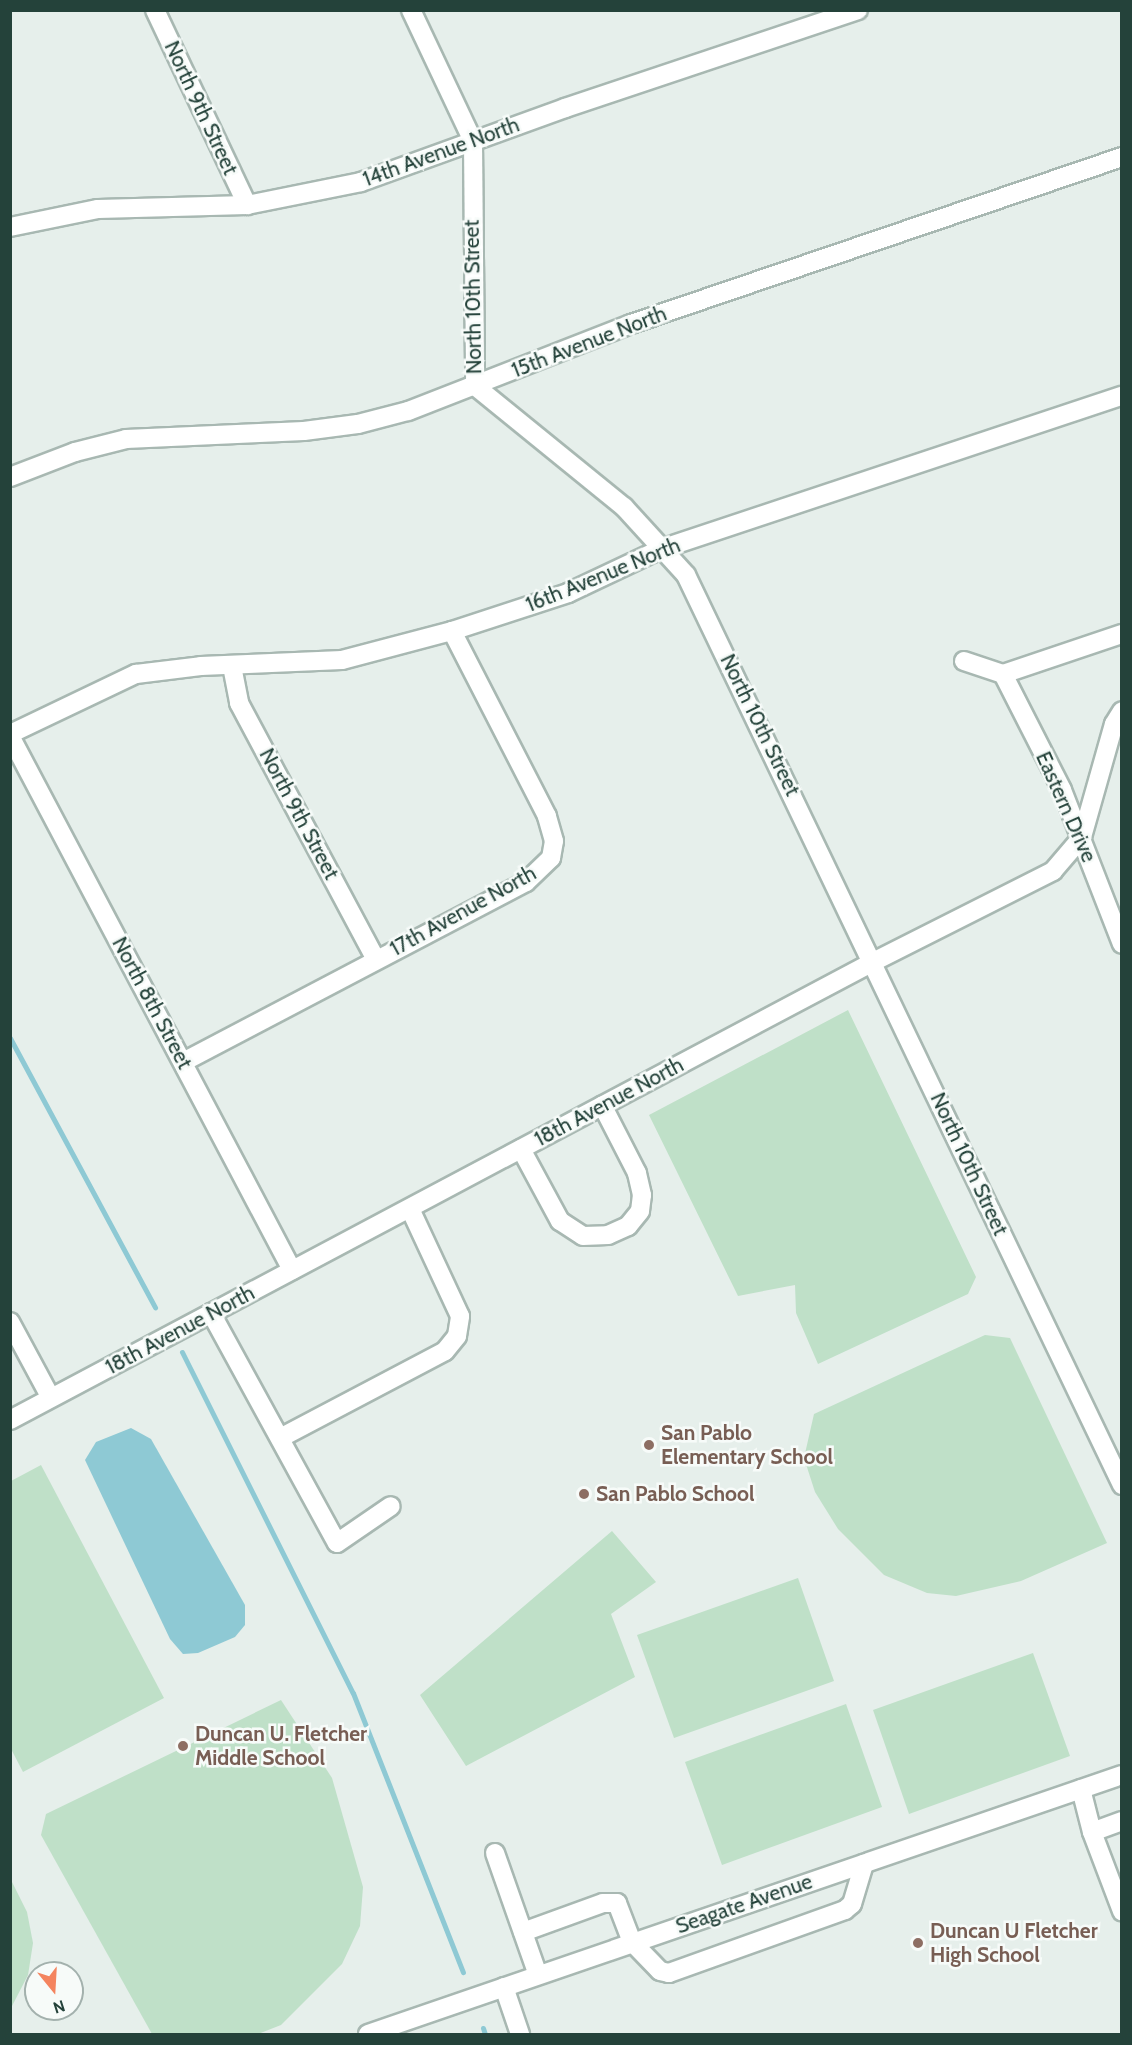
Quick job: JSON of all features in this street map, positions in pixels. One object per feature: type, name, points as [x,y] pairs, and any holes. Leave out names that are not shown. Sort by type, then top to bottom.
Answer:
[{"type":"street","name":"North 9th Street","points":[[155,10],[247,205]]},
{"type":"street","name":"North 10th Street","points":[[411,10],[473,141],[475,386],[624,507],[686,575],[1122,1485]]},
{"type":"street","name":"14th Avenue North","points":[[10,227],[98,209],[247,205],[361,182],[473,141],[858,10]]},
{"type":"street","name":"15th Avenue North","points":[[10,477],[75,452],[126,439],[304,431],[358,424],[475,386],[631,324],[1122,157]]},
{"type":"street","name":"16th Avenue North","points":[[10,735],[136,674],[342,660],[452,631],[568,593],[661,549],[1122,396]]},
{"type":"street","name":"17th Avenue North","points":[[183,1062],[375,958],[526,882],[551,858],[554,841],[547,816],[452,631]]},
{"type":"street","points":[[964,662],[1003,674],[1122,634]]},
{"type":"street","name":"North 9th Street","points":[[232,666],[239,703],[375,958]]},
{"type":"street","name":"Eastern Drive","points":[[1003,674],[1082,837],[1122,944]]},
{"type":"street","name":"18th Avenue North","points":[[10,1420],[873,962],[1053,871],[1082,837],[1114,724],[1122,711]]},
{"type":"street","name":"North 8th Street","points":[[10,735],[292,1270]]},
{"type":"street","points":[[520,1149],[560,1221],[584,1236],[608,1235],[628,1226],[640,1211],[640,1184],[602,1105]]},
{"type":"street","points":[[282,1437],[445,1351],[456,1336],[460,1316],[410,1209]]},
{"type":"street","points":[[211,1313],[282,1437],[337,1543],[391,1506]]},
{"type":"street","points":[[10,1322],[51,1398]]},
{"type":"street","name":"Seagate Avenue","points":[[368,2034],[1122,1775]]},
{"type":"street","points":[[1081,1789],[1092,1832],[1122,1911]]},
{"type":"street","points":[[1092,1832],[1122,1821]]},
{"type":"street","points":[[495,1853],[538,1975]]},
{"type":"street","points":[[523,1932],[609,1902],[620,1906],[632,1942],[660,1971],[669,1973],[845,1910],[852,1904],[864,1864]]},
{"type":"street","points":[[504,1987],[520,2034]]},
{"type":"green space","points":[[848,1010],[976,1277],[968,1294],[818,1364],[796,1313],[795,1285],[738,1296],[649,1115]]},
{"type":"green space","points":[[985,1335],[1010,1338],[1107,1543],[1021,1581],[956,1596],[927,1593],[884,1575],[838,1529],[815,1492],[804,1458],[814,1414]]},
{"type":"green space","points":[[41,1465],[164,1698],[23,1772],[10,1747],[11,1481]]},
{"type":"green space","points":[[612,1531],[656,1582],[611,1614],[635,1677],[466,1766],[420,1695]]},
{"type":"green space","points":[[798,1578],[834,1681],[674,1738],[637,1635]]},
{"type":"green space","points":[[1033,1653],[1070,1756],[909,1814],[873,1710]]},
{"type":"green space","points":[[281,1700],[332,1778],[363,1887],[360,1926],[342,1964],[281,2025],[258,2034],[152,2034],[41,1835],[46,1814]]},
{"type":"green space","points":[[846,1704],[882,1807],[722,1865],[685,1762]]},
{"type":"green space","points":[[10,1878],[27,1912],[33,1943],[30,1961],[24,1961],[24,1983],[11,2008]]},
{"type":"water","points":[[131,1428],[151,1439],[245,1605],[245,1625],[235,1637],[198,1653],[183,1654],[170,1639],[85,1460],[96,1442]]},
{"type":"waterway","points":[[10,1038],[155,1307]]},
{"type":"waterway","points":[[182,1352],[353,1693],[463,1972]]},
{"type":"waterway","points":[[483,2028],[485,2034]]},
{"type":"place","name":"San Pablo Elementary School","points":[[649,1445]]},
{"type":"place","name":"San Pablo School","points":[[584,1494]]},
{"type":"place","name":"Duncan U. Fletcher Middle School","points":[[183,1746]]},
{"type":"place","name":"Duncan U Fletcher High School","points":[[918,1943]]}]
